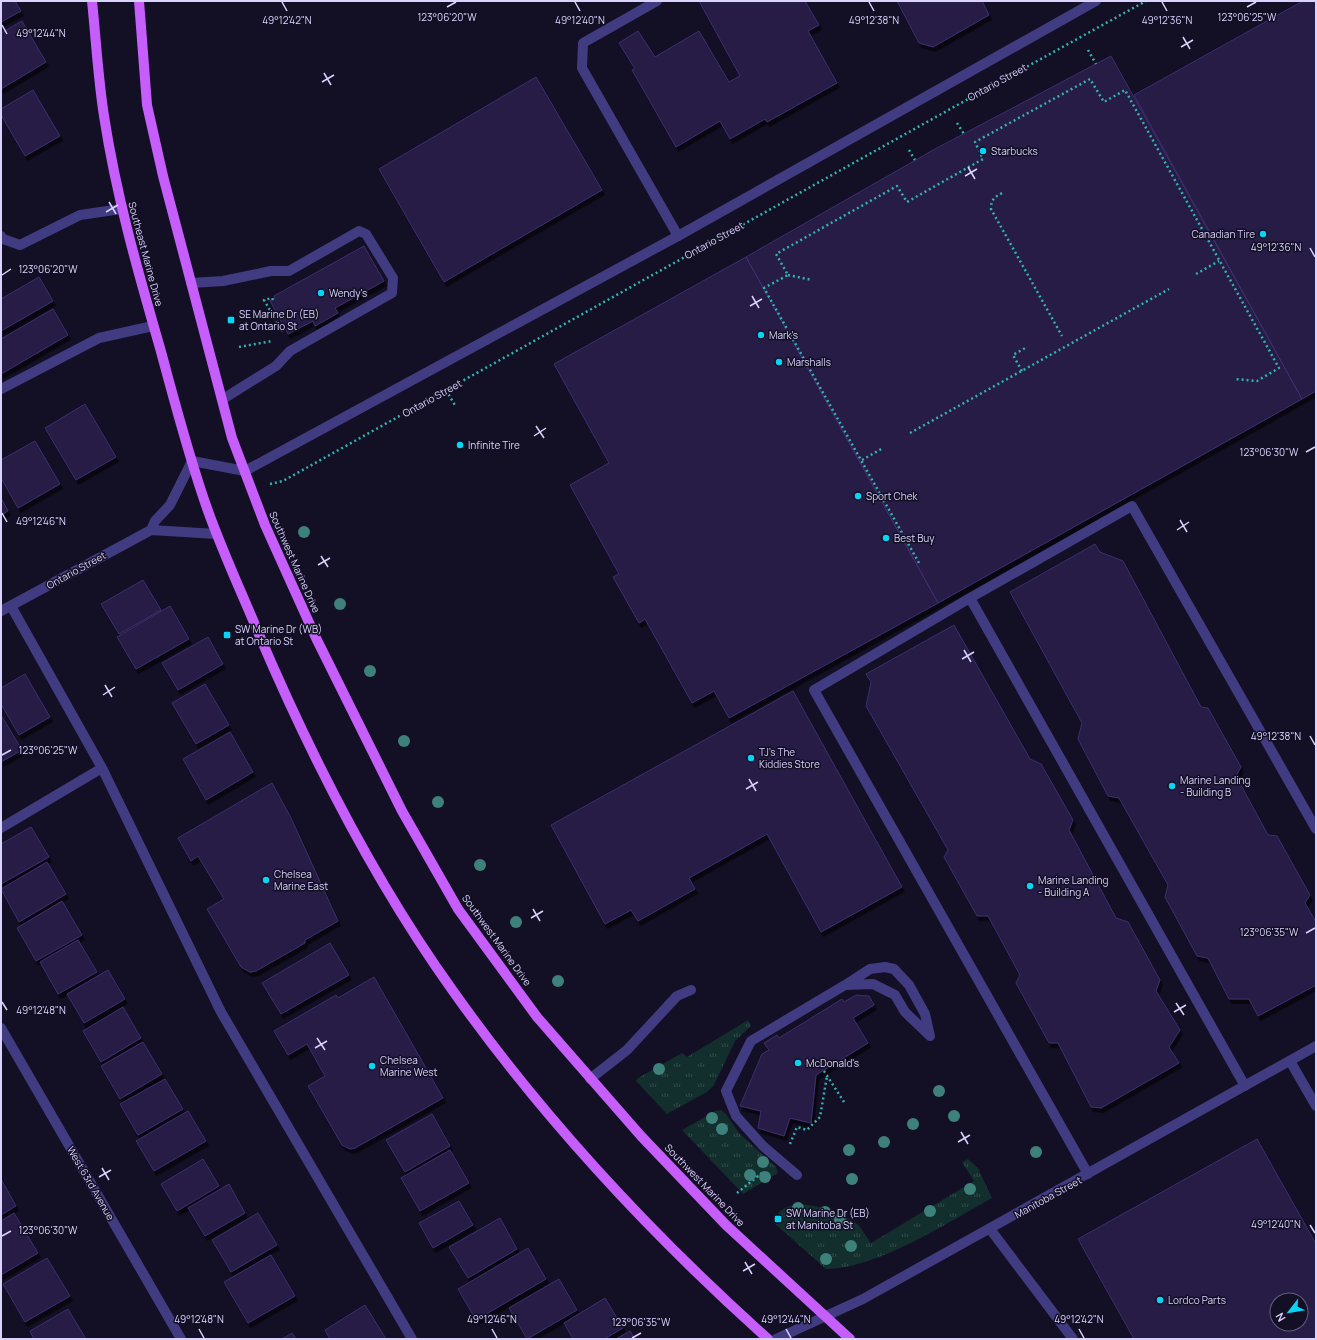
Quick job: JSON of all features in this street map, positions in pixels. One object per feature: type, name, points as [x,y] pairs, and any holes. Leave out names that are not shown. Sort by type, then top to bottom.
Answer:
[{"type":"main road","name":"Southeast Marine Drive","points":[[92,1],[104,114],[121,209],[192,461],[216,534]]},
{"type":"main road","points":[[139,1],[147,105],[163,176],[232,438],[245,471]]},
{"type":"main road","name":"Southwest Marine Drive","points":[[245,471],[265,525],[316,638],[402,811],[458,909],[537,1017],[641,1136],[726,1225],[850,1339]]},
{"type":"main road","points":[[216,534],[283,691],[315,759],[384,884],[450,987],[535,1098],[600,1170],[662,1237],[739,1313],[768,1339]]},
{"type":"street","points":[[657,1],[583,43],[582,68],[678,236]]},
{"type":"street","name":"Ontario Street","points":[[245,471],[678,236],[1096,1]]},
{"type":"street","points":[[1,236],[3,239],[20,245],[80,215],[121,209]]},
{"type":"street","points":[[192,283],[223,281],[271,271],[289,271],[359,231],[366,234],[393,278],[392,293],[290,351],[276,366],[223,400]]},
{"type":"street","points":[[1,389],[99,338],[153,326]]},
{"type":"street","points":[[192,461],[245,471]]},
{"type":"street","name":"Ontario Street","points":[[1,611],[151,530],[155,521],[170,505],[192,461]]},
{"type":"street","points":[[1088,1174],[814,690],[970,598],[1132,506],[1316,829]]},
{"type":"street","points":[[151,530],[216,534]]},
{"type":"street","points":[[970,598],[1245,1086]]},
{"type":"street","points":[[11,606],[102,768],[221,1012],[412,1339]]},
{"type":"street","points":[[1,828],[102,768]]},
{"type":"street","points":[[798,1176],[763,1146],[736,1116],[726,1090],[751,1041],[870,969],[885,967],[894,969],[909,985],[925,1014],[930,1036],[905,1012],[895,995],[874,984],[845,985]]},
{"type":"street","points":[[590,1078],[627,1050],[676,996],[691,990]]},
{"type":"street","name":"West 63rd Avenue","points":[[1,1028],[181,1339]]},
{"type":"street","name":"Manitoba Street","points":[[776,1339],[824,1316],[863,1300],[1316,1046]]},
{"type":"street","points":[[1290,1061],[1316,1106]]},
{"type":"street","points":[[990,1229],[1073,1339]]},
{"type":"path","name":"Ontario Street","points":[[283,480],[1146,1]]},
{"type":"path","points":[[1088,50],[1096,64]]},
{"type":"path","points":[[788,275],[776,254],[898,186],[907,202],[983,159],[975,142],[1090,79],[1104,102],[1124,90],[1279,368],[1257,381],[1235,378]]},
{"type":"path","points":[[957,123],[964,134]]},
{"type":"path","points":[[910,150],[915,160]]},
{"type":"path","points":[[1002,193],[995,197],[991,202],[991,209],[1062,336]]},
{"type":"path","points":[[1196,274],[1219,261]]},
{"type":"path","points":[[812,280],[788,275],[764,288],[919,563]]},
{"type":"path","points":[[910,433],[1169,289]]},
{"type":"path","points":[[273,300],[272,298],[264,300],[286,338]]},
{"type":"path","points":[[1022,371],[1013,355],[1027,347]]},
{"type":"path","points":[[446,390],[456,406]]},
{"type":"path","points":[[862,460],[883,448]]},
{"type":"path","points":[[824,1071],[844,1102]]},
{"type":"path","points":[[787,1149],[797,1127],[807,1130],[820,1117],[827,1076]]},
{"type":"path","points":[[737,1193],[767,1169]]},
{"type":"green space","points":[[748,1020],[751,1026],[735,1041],[714,1085],[707,1092],[667,1114],[636,1081],[638,1078],[682,1053],[687,1057]]},
{"type":"green space","points":[[721,1110],[726,1114],[739,1133],[776,1167],[778,1173],[743,1194],[682,1130],[715,1111]]},
{"type":"green space","points":[[968,1159],[978,1168],[992,1198],[911,1243],[867,1261],[846,1267],[826,1269],[773,1222],[779,1212],[788,1207],[799,1205],[812,1206],[837,1213],[856,1223],[871,1243],[974,1181],[962,1162]]},
{"type":"building","points":[[1,1],[15,1],[21,11],[1,22]]},
{"type":"building","points":[[699,1],[805,1],[819,25],[808,31],[837,83],[767,122],[765,119],[730,139],[720,121],[676,147],[632,70],[635,69],[619,43],[638,31],[655,57],[699,31],[729,82],[740,76]]},
{"type":"building","points":[[897,1],[982,1],[989,15],[933,47],[919,43]]},
{"type":"building","name":"Canadian Tire","points":[[1303,1],[1316,1],[1316,391],[1302,399],[1134,95]]},
{"type":"building","points":[[22,21],[46,62],[1,89],[1,33]]},
{"type":"building","points":[[1111,56],[1302,399],[938,603],[746,257],[935,149]]},
{"type":"building","points":[[536,77],[602,190],[444,282],[379,169]]},
{"type":"building","points":[[33,90],[60,136],[25,156],[1,115],[1,109]]},
{"type":"building","name":"Wendy's","points":[[364,246],[384,281],[335,308],[338,313],[315,326],[313,321],[288,334],[270,301],[275,298],[274,296]]},
{"type":"building","points":[[746,257],[938,603],[729,718],[714,691],[692,703],[645,619],[639,623],[613,577],[619,574],[570,485],[609,463],[554,364]]},
{"type":"building","points":[[39,277],[53,301],[1,331],[1,299]]},
{"type":"building","points":[[53,309],[68,335],[1,374],[1,339]]},
{"type":"building","points":[[85,404],[116,457],[76,480],[45,428]]},
{"type":"building","points":[[35,441],[60,484],[18,508],[1,478],[1,460]]},
{"type":"building","points":[[1,498],[8,511],[1,515]]},
{"type":"building","name":"Marine Landing - Building B","points":[[1095,544],[1100,552],[1123,561],[1201,707],[1208,708],[1241,767],[1236,776],[1268,835],[1277,836],[1310,895],[1305,903],[1316,922],[1316,985],[1258,1016],[1249,999],[1229,999],[1208,958],[1197,956],[1165,897],[1168,885],[1119,798],[1108,796],[1078,739],[1082,723],[1010,592]]},
{"type":"building","points":[[143,580],[161,610],[119,634],[101,604]]},
{"type":"building","points":[[170,606],[189,639],[136,669],[117,637]]},
{"type":"building","name":"Marine Landing - Building A","points":[[954,625],[1030,759],[1041,764],[1073,820],[1069,830],[1116,918],[1128,922],[1160,980],[1156,991],[1180,1030],[1169,1047],[1179,1063],[1101,1108],[1091,1107],[1058,1043],[1049,1043],[1016,983],[1020,975],[988,916],[977,916],[944,857],[948,850],[866,706],[871,682],[866,674]]},
{"type":"building","points":[[208,637],[223,664],[178,690],[162,663]]},
{"type":"building","points":[[25,674],[50,717],[19,735],[1,704],[1,688]]},
{"type":"building","points":[[205,684],[229,725],[196,744],[172,703]]},
{"type":"building","name":"TJ's The Kiddies Store","points":[[793,691],[902,887],[821,932],[767,834],[689,878],[695,889],[638,921],[631,910],[605,924],[551,825]]},
{"type":"building","points":[[1,715],[22,750],[1,762]]},
{"type":"building","points":[[230,732],[253,772],[206,800],[183,759]]},
{"type":"building","name":"Chelsea Marine East","points":[[272,783],[291,818],[338,921],[305,940],[305,943],[256,971],[250,972],[241,967],[207,909],[224,899],[198,856],[191,861],[178,838]]},
{"type":"building","points":[[31,827],[49,857],[1,884],[1,844]]},
{"type":"building","points":[[47,862],[66,894],[19,922],[1,889]]},
{"type":"building","points":[[62,901],[82,935],[36,961],[17,928]]},
{"type":"building","points":[[78,940],[97,972],[58,994],[40,962]]},
{"type":"building","points":[[330,943],[349,975],[281,1014],[262,983]]},
{"type":"building","points":[[108,970],[125,999],[84,1023],[67,994]]},
{"type":"building","name":"Chelsea Marine West","points":[[374,977],[443,1098],[355,1148],[350,1149],[342,1145],[308,1086],[325,1076],[307,1044],[288,1055],[274,1031],[336,995],[338,998]]},
{"type":"building","name":"McDonald's","points":[[856,995],[869,996],[874,1005],[853,1018],[868,1043],[816,1075],[811,1123],[790,1118],[784,1136],[758,1128],[761,1111],[740,1106],[762,1054],[769,1050],[764,1043],[777,1035],[779,1038],[842,999],[844,1002]]},
{"type":"building","points":[[123,1007],[141,1038],[101,1062],[83,1031]]},
{"type":"building","points":[[143,1042],[162,1074],[120,1099],[101,1066]]},
{"type":"building","points":[[165,1079],[183,1109],[138,1135],[120,1104]]},
{"type":"building","points":[[188,1111],[206,1141],[154,1171],[136,1141]]},
{"type":"building","points":[[432,1114],[450,1146],[405,1172],[386,1140]]},
{"type":"building","points":[[1257,1139],[1316,1244],[1316,1339],[1134,1339],[1078,1239]]},
{"type":"building","points":[[450,1150],[469,1183],[420,1211],[401,1178]]},
{"type":"building","points":[[203,1159],[219,1186],[177,1211],[161,1184]]},
{"type":"building","points":[[1,1179],[16,1206],[1,1215]]},
{"type":"building","points":[[229,1184],[245,1213],[205,1236],[188,1208]]},
{"type":"building","points":[[459,1201],[473,1225],[433,1248],[419,1223]]},
{"type":"building","points":[[14,1213],[38,1253],[1,1275],[1,1221]]},
{"type":"building","points":[[258,1213],[277,1245],[231,1272],[212,1240]]},
{"type":"building","points":[[500,1218],[517,1249],[468,1278],[449,1247]]},
{"type":"building","points":[[528,1248],[546,1279],[476,1320],[458,1289]]},
{"type":"building","points":[[271,1255],[295,1296],[248,1323],[224,1282]]},
{"type":"building","points":[[47,1258],[70,1296],[25,1322],[3,1284]]},
{"type":"building","points":[[559,1279],[577,1310],[527,1339],[509,1308]]},
{"type":"building","points":[[605,1298],[623,1328],[604,1339],[573,1339],[564,1323]]},
{"type":"building","points":[[365,1305],[386,1339],[330,1339],[325,1330]]},
{"type":"building","points":[[68,1309],[86,1339],[34,1339],[30,1331]]},
{"type":"building","points":[[630,1331],[635,1339],[616,1339]]},
{"type":"building","points":[[292,1333],[296,1339],[282,1339]]},
{"type":"place","name":"Starbucks","points":[[983,151]]},
{"type":"place","name":"Canadian Tire","points":[[1263,234]]},
{"type":"place","name":"Wendy's","points":[[321,293]]},
{"type":"place","name":"SE Marine Dr (EB) at Ontario St","points":[[231,320]]},
{"type":"place","name":"Mark's","points":[[761,335]]},
{"type":"place","name":"Marshalls","points":[[779,362]]},
{"type":"place","name":"Infinite Tire","points":[[460,445]]},
{"type":"place","name":"Sport Chek","points":[[858,496]]},
{"type":"place","name":"Best Buy","points":[[886,538]]},
{"type":"place","name":"SW Marine Dr (WB) at Ontario St","points":[[227,635]]},
{"type":"place","name":"TJ's The Kiddies Store","points":[[751,758]]},
{"type":"place","name":"Marine Landing - Building B","points":[[1172,786]]},
{"type":"place","name":"Chelsea Marine East","points":[[266,880]]},
{"type":"place","name":"Marine Landing - Building A","points":[[1030,886]]},
{"type":"place","name":"McDonald's","points":[[798,1063]]},
{"type":"place","name":"Chelsea Marine West","points":[[372,1066]]},
{"type":"place","name":"SW Marine Dr (EB) at Manitoba St","points":[[778,1219]]},
{"type":"place","name":"Lordco Parts","points":[[1160,1300]]}]
